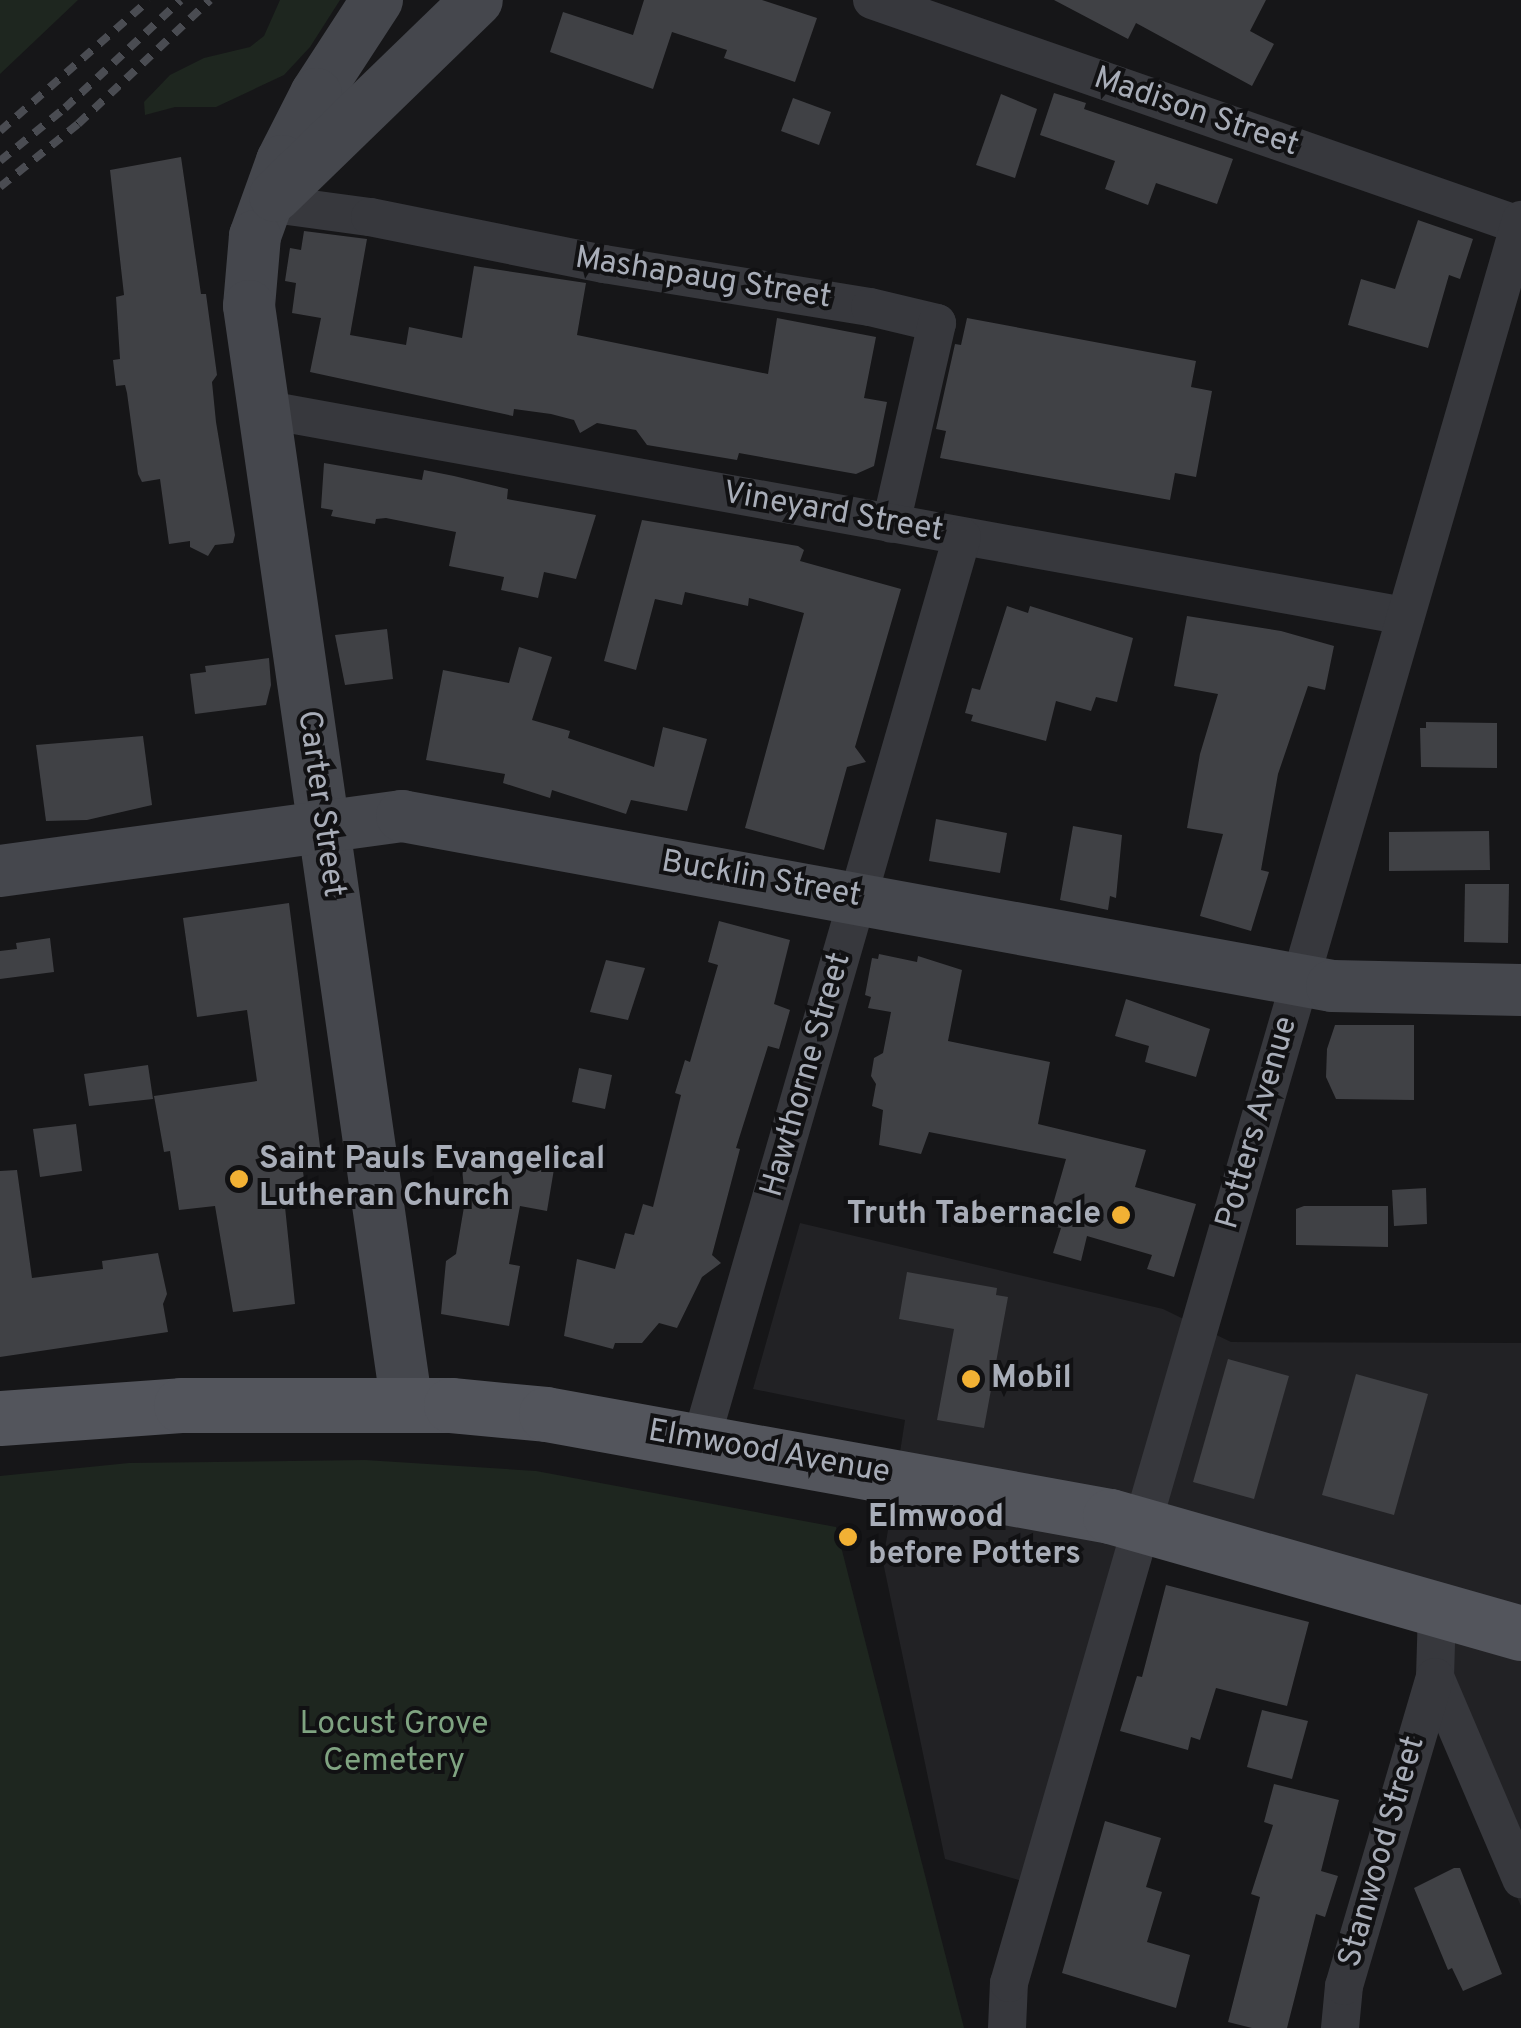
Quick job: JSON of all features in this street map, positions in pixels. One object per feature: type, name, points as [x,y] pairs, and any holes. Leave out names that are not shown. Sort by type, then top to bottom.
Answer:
[{"type":"main road","name":"Carter Street","points":[[377,0],[303,116],[255,236],[249,293],[262,409],[407,1406]]},
{"type":"main road","points":[[266,203],[477,0]]},
{"type":"main road","name":"Bucklin Street","points":[[0,871],[384,817],[420,818],[1332,986],[1521,990]]},
{"type":"main road","name":"Elmwood Avenue","points":[[0,1418],[118,1406],[514,1410],[702,1440],[1142,1524],[1521,1633]]},
{"type":"street","name":"Madison Street","points":[[872,0],[1520,222]]},
{"type":"street","name":"Mashapaug Street","points":[[266,203],[370,217],[576,259],[845,303],[937,323],[891,524]]},
{"type":"street","name":"Potters Avenue","points":[[1007,2028],[1009,1983],[1520,222]]},
{"type":"street","name":"Vineyard Street","points":[[262,409],[1404,616]]},
{"type":"street","name":"Hawthorne Street","points":[[702,1440],[962,537]]},
{"type":"street","points":[[1438,1610],[1434,1677],[1521,1880]]},
{"type":"street","name":"Stanwood Street","points":[[1340,2028],[1344,1986],[1434,1677]]},
{"type":"shaded area","points":[[800,1223],[1163,1309],[1231,1342],[1521,1343],[1521,1906],[1434,1712],[1414,1617],[1137,1534],[1022,1881],[945,1859],[883,1562],[905,1420],[753,1389]]},
{"type":"green space","points":[[0,0],[78,0],[0,74]]},
{"type":"green space","points":[[280,0],[340,0],[310,47],[284,75],[216,107],[175,107],[145,115],[144,102],[170,75],[204,58],[250,47],[264,36]]},
{"type":"green space","name":"Locust Grove Cemetery","points":[[365,1460],[536,1471],[836,1527],[964,2028],[0,2028],[0,1476],[129,1463]]},
{"type":"building","points":[[644,0],[762,0],[817,18],[795,82],[724,58],[727,50],[672,32],[653,89],[550,52],[563,12],[633,35]]},
{"type":"building","points":[[1054,0],[1266,0],[1250,31],[1274,44],[1252,86],[1136,23],[1128,39]]},
{"type":"building","points":[[1054,93],[1086,103],[1084,109],[1233,159],[1217,204],[1156,183],[1148,205],[1105,189],[1115,161],[1040,135]]},
{"type":"building","points":[[1001,94],[1037,109],[1015,178],[976,165]]},
{"type":"building","points":[[793,98],[831,112],[819,145],[781,131]]},
{"type":"building","points":[[181,157],[201,294],[206,294],[217,375],[212,382],[216,422],[235,535],[233,543],[215,545],[208,556],[190,547],[190,541],[169,544],[160,479],[142,482],[138,474],[127,393],[125,385],[116,386],[113,360],[120,359],[116,297],[124,295],[110,170]]},
{"type":"building","points":[[1418,220],[1473,239],[1460,279],[1449,275],[1428,348],[1348,325],[1361,279],[1395,289]]},
{"type":"building","points":[[304,231],[367,239],[350,335],[406,345],[409,327],[462,338],[474,266],[586,283],[577,335],[768,374],[777,318],[876,337],[864,398],[887,402],[874,466],[856,474],[739,453],[737,460],[647,445],[636,430],[597,423],[580,433],[574,420],[551,414],[514,409],[513,416],[310,372],[321,318],[292,313],[296,283],[285,281],[290,248],[301,250]]},
{"type":"building","points":[[967,318],[1196,361],[1191,387],[1212,391],[1196,477],[1175,473],[1170,500],[940,458],[946,431],[936,429],[955,344],[961,345]]},
{"type":"building","points":[[324,463],[422,480],[424,470],[508,489],[507,499],[596,515],[576,579],[544,572],[538,598],[501,590],[504,577],[449,566],[456,532],[386,518],[376,519],[375,524],[331,516],[333,510],[321,508]]},
{"type":"building","points":[[642,520],[798,546],[804,550],[800,561],[901,589],[855,747],[866,762],[847,767],[824,850],[745,828],[804,613],[749,598],[748,606],[685,592],[682,605],[655,599],[636,670],[604,661]]},
{"type":"building","points":[[1007,606],[1028,613],[1030,606],[1133,638],[1117,702],[1096,697],[1091,711],[1056,701],[1046,741],[971,721],[973,715],[965,713],[972,688],[980,690]]},
{"type":"building","points":[[1187,616],[1281,631],[1334,646],[1325,690],[1308,686],[1278,774],[1261,870],[1269,872],[1251,931],[1200,916],[1223,834],[1187,828],[1200,754],[1218,694],[1174,686]]},
{"type":"building","points":[[387,629],[393,679],[345,685],[335,635]]},
{"type":"building","points":[[519,647],[552,657],[532,720],[570,731],[568,738],[654,767],[663,727],[707,739],[687,811],[631,800],[626,814],[552,790],[550,798],[503,783],[505,774],[426,760],[443,670],[509,683]]},
{"type":"building","points":[[269,658],[271,685],[266,705],[195,714],[190,674],[206,672],[205,666]]},
{"type":"building","points":[[1426,722],[1497,723],[1497,768],[1421,767],[1420,728],[1426,728]]},
{"type":"building","points":[[143,736],[152,805],[87,820],[46,821],[36,745]]},
{"type":"building","points":[[936,819],[1007,833],[1000,873],[929,861]]},
{"type":"building","points":[[1073,826],[1122,835],[1116,898],[1110,896],[1108,910],[1060,900]]},
{"type":"building","points":[[1489,831],[1490,870],[1389,871],[1389,832]]},
{"type":"building","points":[[1465,884],[1509,884],[1508,943],[1464,942]]},
{"type":"building","name":"Saint Pauls Evangelical Lutheran Church","points":[[289,903],[322,1162],[302,1164],[306,1194],[284,1197],[295,1304],[233,1312],[215,1206],[179,1210],[170,1151],[164,1152],[154,1096],[257,1081],[247,1010],[197,1017],[183,918]]},
{"type":"building","points":[[719,921],[790,940],[774,1004],[790,1010],[779,1049],[768,1046],[736,1148],[740,1149],[712,1255],[721,1263],[702,1277],[677,1328],[659,1323],[642,1343],[615,1343],[613,1349],[564,1336],[577,1259],[615,1269],[625,1233],[634,1235],[643,1204],[653,1207],[681,1095],[675,1093],[685,1060],[690,1062],[718,965],[708,962]]},
{"type":"building","points":[[50,938],[54,972],[0,979],[0,951],[17,949],[16,943]]},
{"type":"building","points":[[879,954],[917,962],[918,956],[962,970],[948,1041],[1050,1062],[1038,1124],[1146,1150],[1135,1187],[1196,1204],[1174,1277],[1147,1269],[1152,1255],[1087,1236],[1081,1261],[1053,1253],[1061,1228],[1047,1225],[1066,1159],[929,1132],[921,1154],[879,1145],[883,1110],[872,1106],[876,1084],[871,1076],[874,1058],[883,1053],[891,1012],[868,1008],[871,997],[865,995],[872,958],[878,959]]},
{"type":"building","points":[[606,960],[645,968],[628,1020],[590,1012]]},
{"type":"building","points":[[1126,999],[1210,1029],[1196,1077],[1145,1062],[1149,1046],[1115,1036]]},
{"type":"building","points":[[1335,1025],[1414,1025],[1414,1100],[1336,1099],[1326,1077],[1327,1049]]},
{"type":"building","points":[[148,1065],[153,1099],[89,1106],[84,1074]]},
{"type":"building","points":[[579,1068],[612,1075],[605,1109],[572,1102]]},
{"type":"building","points":[[76,1124],[82,1171],[40,1177],[33,1129]]},
{"type":"building","points":[[508,1160],[554,1169],[547,1211],[520,1206],[509,1264],[520,1266],[509,1326],[441,1314],[446,1261],[456,1254],[465,1201],[462,1167]]},
{"type":"building","points":[[17,1170],[32,1278],[103,1269],[102,1261],[158,1253],[167,1294],[163,1304],[168,1332],[0,1357],[0,1171]]},
{"type":"building","points":[[1426,1188],[1427,1224],[1394,1226],[1392,1190]]},
{"type":"building","points":[[1388,1206],[1388,1247],[1296,1245],[1296,1209]]},
{"type":"building","points":[[907,1272],[997,1288],[996,1295],[1008,1297],[984,1428],[937,1420],[954,1329],[899,1319]]},
{"type":"building","points":[[1228,1359],[1289,1376],[1254,1499],[1193,1482]]},
{"type":"building","points":[[1356,1374],[1428,1394],[1394,1515],[1322,1495]]},
{"type":"building","points":[[1166,1585],[1309,1622],[1287,1706],[1216,1688],[1200,1740],[1191,1737],[1188,1750],[1120,1731],[1137,1676],[1142,1677]]},
{"type":"building","points":[[1262,1710],[1308,1721],[1292,1779],[1247,1767]]},
{"type":"building","points":[[1274,1784],[1339,1800],[1321,1871],[1338,1876],[1325,1917],[1316,1914],[1287,2028],[1252,2028],[1228,2022],[1260,1897],[1251,1894],[1273,1825],[1264,1822]]},
{"type":"building","points":[[1105,1821],[1161,1838],[1146,1887],[1162,1892],[1147,1942],[1190,1955],[1176,2008],[1062,1973]]},
{"type":"building","points":[[1460,1868],[1502,1974],[1463,1991],[1452,1968],[1448,1970],[1414,1888]]},
{"type":"railway","points":[[0,131],[149,0]]},
{"type":"railway","points":[[0,161],[65,108],[181,0]]},
{"type":"railway","points":[[0,187],[78,124],[210,0]]},
{"type":"place","name":"Saint Pauls Evangelical Lutheran Church","points":[[239,1179]]},
{"type":"place","name":"Truth Tabernacle","points":[[1121,1215]]},
{"type":"place","name":"Mobil","points":[[971,1379]]},
{"type":"place","name":"Elmwood before Potters","points":[[848,1537]]}]
